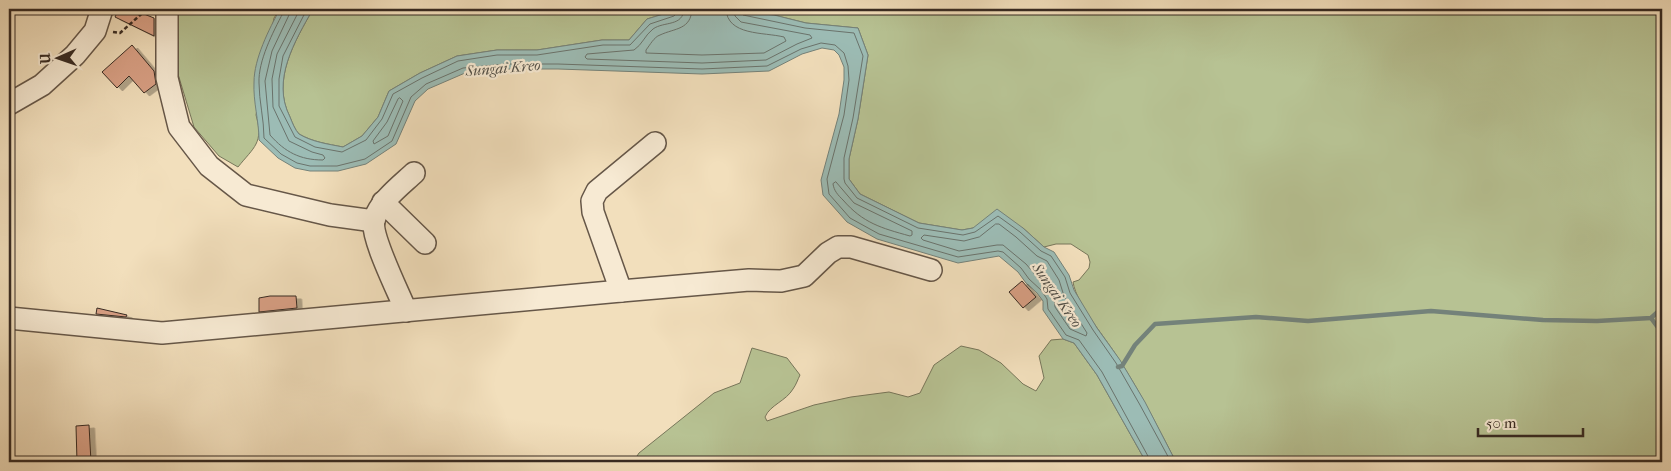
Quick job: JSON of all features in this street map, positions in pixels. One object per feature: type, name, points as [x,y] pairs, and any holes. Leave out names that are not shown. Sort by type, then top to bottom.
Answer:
[{"type":"street","points":[[9,104],[42,84],[75,55],[95,31],[102,9]]},
{"type":"street","points":[[167,9],[167,78],[179,127],[209,166],[246,195],[330,215],[379,212],[425,243]]},
{"type":"street","points":[[620,291],[593,212],[592,201],[597,191],[655,143]]},
{"type":"street","points":[[406,310],[375,237],[379,212],[414,173]]},
{"type":"street","points":[[9,318],[162,333],[749,280],[780,282],[804,276],[828,253],[838,247],[850,248],[931,270]]},
{"type":"path","points":[[95,31],[120,33],[147,9]]},
{"type":"green space","points":[[177,9],[280,9],[274,18],[256,115],[259,132],[258,138],[253,149],[238,167],[219,156],[194,127],[178,74]]},
{"type":"green space","points":[[313,9],[680,9],[647,19],[629,40],[602,40],[537,50],[497,50],[457,56],[420,73],[389,91],[378,117],[362,136],[343,147],[315,141],[299,134],[285,103],[284,75],[288,61],[299,34]]},
{"type":"green space","points":[[735,9],[1662,9],[1662,462],[1176,462],[1135,386],[1080,301],[1073,282],[1079,280],[1089,268],[1088,255],[1071,244],[1056,244],[1044,247],[1023,228],[973,228],[962,230],[919,223],[860,194],[849,179],[849,159],[858,119],[868,55],[858,28],[806,23],[774,15]]},
{"type":"green space","points":[[1063,339],[1074,343],[1097,375],[1146,462],[633,462],[639,453],[714,393],[740,383],[752,348],[787,358],[800,375],[790,393],[767,413],[765,417],[767,421],[814,405],[851,397],[889,392],[908,397],[920,393],[934,365],[961,346],[979,350],[1001,363],[1023,384],[1036,391],[1044,378],[1039,356],[1051,340]]},
{"type":"water","name":"Sungai Kreo","points":[[280,9],[313,9],[293,47],[284,75],[285,103],[293,124],[299,134],[304,137],[343,147],[362,136],[378,117],[389,91],[420,73],[457,56],[497,50],[537,50],[602,40],[629,40],[647,19],[680,9],[735,9],[774,15],[806,23],[858,28],[868,55],[858,119],[849,159],[849,179],[860,194],[919,223],[962,230],[973,228],[997,209],[1023,228],[1044,247],[1054,252],[1069,275],[1074,290],[1097,328],[1120,360],[1145,402],[1176,462],[1146,462],[1097,375],[1074,343],[1063,339],[1043,310],[1043,301],[1037,293],[1018,272],[999,256],[958,263],[877,239],[847,222],[823,195],[821,180],[839,114],[844,80],[844,67],[839,55],[834,50],[822,48],[802,54],[769,71],[702,74],[507,69],[465,73],[428,89],[415,101],[396,144],[366,164],[338,171],[310,171],[295,168],[278,158],[259,140],[254,97],[255,73],[263,44]]},
{"type":"building","points":[[119,9],[141,9],[139,12],[154,18],[154,36],[115,17]]},
{"type":"building","points":[[132,45],[154,71],[156,84],[144,93],[129,76],[117,88],[102,72]]},
{"type":"building","points":[[1022,281],[1036,297],[1023,308],[1009,292]]},
{"type":"building","points":[[296,296],[297,308],[259,312],[259,298]]},
{"type":"building","points":[[97,308],[127,315],[126,317],[96,314]]},
{"type":"building","points":[[89,425],[91,462],[77,462],[76,426]]},
{"type":"waterway","points":[[1118,367],[1122,366],[1135,345],[1155,324],[1256,317],[1308,321],[1431,311],[1543,320],[1597,321],[1651,318],[1662,308]]},
{"type":"waterway","points":[[1651,318],[1662,333]]}]
